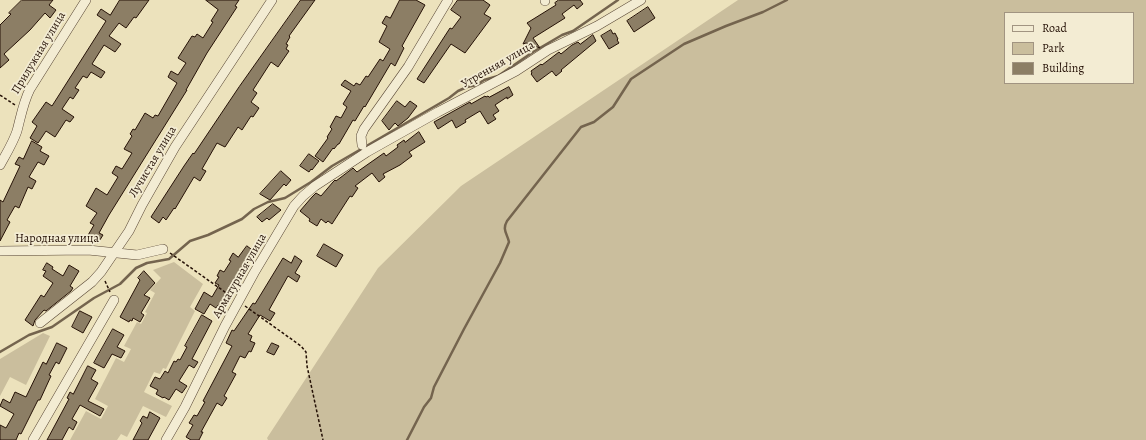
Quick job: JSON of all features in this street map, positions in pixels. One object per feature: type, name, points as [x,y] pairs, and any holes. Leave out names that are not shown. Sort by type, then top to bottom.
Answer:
[{"type":"street","name":"Прилужная улица","points":[[0,165],[10,149],[17,132],[22,109],[30,88],[86,0]]},
{"type":"street","name":"Лучистая улица","points":[[40,323],[92,282],[115,252],[129,231],[175,147],[272,0]]},
{"type":"street","points":[[365,149],[361,136],[364,129],[408,67],[448,0]]},
{"type":"street","name":"Утренняя улица","points":[[365,149],[516,70],[548,50],[597,26],[641,0]]},
{"type":"street","name":"Арматурная улица","points":[[166,440],[185,407],[224,326],[290,213],[303,196],[365,149]]},
{"type":"street","name":"Народная улица","points":[[0,251],[88,250],[137,255],[166,251]]},
{"type":"street","points":[[33,440],[112,297]]},
{"type":"path","points":[[0,95],[22,109]]},
{"type":"path","points":[[166,251],[302,346],[306,352],[307,366],[322,440]]},
{"type":"path","points":[[107,286],[112,297]]},
{"type":"green space","points":[[738,0],[1146,0],[1146,440],[268,440],[267,438],[378,268],[461,186]]},
{"type":"green space","points":[[174,262],[203,284],[190,307],[195,311],[166,369],[163,368],[160,374],[154,372],[144,392],[172,406],[166,417],[143,406],[127,437],[121,434],[117,440],[70,440],[86,411],[101,419],[108,406],[95,399],[116,358],[124,362],[131,349],[124,346],[137,322],[141,324],[147,313],[145,312],[155,293],[150,290],[161,278],[153,270]]},
{"type":"green space","points":[[43,333],[50,336],[26,385],[10,377],[0,396],[0,359]]},
{"type":"building","points":[[22,0],[53,0],[49,5],[56,10],[50,18],[45,13],[30,30],[4,54],[9,60],[0,68],[0,25]]},
{"type":"building","points":[[120,0],[149,0],[136,18],[134,17],[126,28],[119,23],[109,36],[121,44],[115,52],[104,45],[92,64],[105,72],[101,78],[91,72],[87,78],[83,76],[75,88],[79,90],[73,99],[70,97],[62,109],[74,117],[70,122],[66,120],[55,137],[46,131],[38,143],[30,138],[37,126],[32,122],[46,102],[52,106],[106,21],[97,15],[101,9],[110,15]]},
{"type":"building","points":[[206,0],[239,0],[235,6],[237,7],[207,53],[187,90],[109,215],[99,233],[103,235],[98,243],[87,237],[94,225],[90,223],[97,213],[86,206],[96,188],[107,195],[118,177],[112,173],[116,166],[122,169],[132,153],[124,149],[132,136],[130,134],[133,129],[135,130],[145,113],[153,118],[155,115],[158,116],[177,83],[168,77],[171,71],[178,75],[186,63],[178,58],[192,36],[195,37],[197,34],[203,38],[213,22],[211,21],[218,10]]},
{"type":"building","points":[[301,0],[315,0],[289,36],[286,49],[289,51],[278,67],[271,62],[253,90],[257,93],[251,102],[259,108],[253,117],[251,116],[242,130],[238,127],[225,147],[217,143],[202,169],[206,171],[200,181],[194,177],[175,209],[174,208],[166,220],[163,217],[159,223],[151,217],[184,166],[193,153],[194,154],[239,87]]},
{"type":"building","points":[[400,0],[416,0],[425,5],[402,46],[404,48],[395,66],[391,63],[365,107],[364,106],[355,121],[353,120],[339,144],[334,149],[333,148],[323,162],[315,156],[328,138],[327,137],[332,129],[330,127],[336,116],[341,118],[347,107],[343,104],[351,91],[341,85],[345,80],[354,86],[356,83],[360,85],[366,76],[368,77],[380,59],[383,61],[390,49],[379,42],[387,26],[382,23],[386,16],[390,18]]},
{"type":"building","points":[[458,0],[483,0],[490,5],[484,14],[491,18],[465,53],[451,44],[424,83],[417,79],[450,28],[452,29],[461,17],[451,10]]},
{"type":"building","points":[[559,0],[580,0],[583,4],[577,9],[574,5],[562,14],[565,18],[533,38],[540,48],[526,43],[523,44],[531,28],[527,23],[556,5],[555,3]]},
{"type":"building","points":[[648,7],[655,18],[634,32],[627,21]]},
{"type":"building","points":[[611,30],[613,34],[615,33],[619,43],[609,49],[601,36]]},
{"type":"building","points":[[593,35],[596,41],[561,70],[562,71],[556,76],[552,71],[537,82],[531,74],[531,71],[541,64],[542,65],[559,52],[561,54],[572,45],[578,42],[580,44]]},
{"type":"building","points":[[509,87],[513,95],[495,105],[499,111],[493,115],[496,119],[488,124],[480,111],[465,120],[466,122],[456,128],[452,120],[438,129],[434,122],[470,102],[471,104],[485,96],[489,97]]},
{"type":"building","points":[[397,101],[405,107],[410,101],[417,106],[408,118],[398,126],[395,123],[389,130],[382,121]]},
{"type":"building","points":[[419,132],[425,142],[409,152],[412,156],[400,165],[383,174],[385,177],[379,182],[372,173],[355,186],[358,188],[352,197],[350,196],[332,224],[328,221],[326,223],[321,219],[317,226],[309,221],[310,219],[300,211],[316,193],[321,196],[335,180],[336,181],[353,168],[357,172],[384,153],[386,156],[398,147],[397,145],[404,140],[405,142]]},
{"type":"building","points":[[32,141],[42,147],[40,151],[49,156],[44,165],[38,162],[29,177],[36,181],[32,189],[28,187],[19,208],[15,206],[7,220],[10,222],[0,241],[0,200],[3,202],[20,166],[15,164],[19,157],[23,159]]},
{"type":"building","points":[[309,154],[319,161],[309,172],[300,166]]},
{"type":"building","points":[[281,171],[291,180],[286,186],[284,184],[270,200],[260,194]]},
{"type":"building","points":[[273,204],[281,210],[269,220],[267,218],[262,222],[257,217]]},
{"type":"building","points":[[324,244],[343,255],[336,267],[317,256]]},
{"type":"building","points":[[247,246],[255,252],[234,279],[237,281],[234,286],[231,285],[219,306],[218,305],[216,308],[210,304],[204,314],[195,309],[204,292],[212,297],[219,285],[215,283],[219,277],[217,276],[220,270],[224,272],[231,261],[229,260],[233,253],[238,257]]},
{"type":"building","points":[[295,256],[302,261],[295,273],[300,276],[297,282],[288,276],[269,310],[275,313],[270,321],[260,315],[248,334],[252,336],[250,341],[255,343],[251,352],[249,351],[245,358],[240,356],[232,372],[236,374],[224,396],[227,398],[222,406],[217,403],[201,432],[203,432],[199,440],[191,440],[186,437],[193,425],[189,423],[194,415],[197,416],[205,402],[203,401],[232,346],[226,343],[232,330],[234,331],[253,303],[255,304],[283,258],[291,263]]},
{"type":"building","points":[[47,263],[53,267],[52,269],[63,276],[69,265],[79,271],[70,286],[73,288],[71,291],[46,311],[44,310],[35,320],[33,326],[25,320],[41,295],[44,297],[53,283],[43,276],[46,271],[43,270]]},
{"type":"building","points":[[144,271],[155,283],[144,295],[150,298],[141,313],[144,315],[140,322],[133,318],[132,321],[130,320],[129,322],[120,317],[140,280],[138,278]]},
{"type":"building","points":[[80,311],[92,317],[83,333],[72,327]]},
{"type":"building","points":[[202,315],[212,321],[192,359],[198,362],[194,368],[189,365],[179,381],[187,386],[182,393],[176,389],[169,400],[164,397],[163,398],[156,394],[158,390],[150,386],[155,377],[160,379],[165,371],[168,373],[174,361],[176,362],[178,359],[180,360],[187,347],[185,346]]},
{"type":"building","points":[[113,329],[124,335],[117,347],[125,351],[121,358],[112,354],[104,368],[94,363]]},
{"type":"building","points":[[57,343],[67,348],[59,364],[56,362],[49,375],[51,376],[40,400],[38,400],[21,434],[19,433],[16,440],[0,440],[0,425],[6,428],[14,414],[0,406],[3,399],[10,403],[15,392],[26,397],[43,362],[46,364]]},
{"type":"building","points":[[272,343],[279,346],[274,355],[267,352]]},
{"type":"building","points":[[88,366],[96,370],[91,379],[98,383],[88,401],[104,409],[100,416],[80,405],[72,419],[77,422],[73,430],[69,427],[62,440],[47,440],[69,399],[67,398],[70,392],[73,394]]},
{"type":"building","points":[[150,412],[160,418],[148,440],[133,440],[142,423],[140,421],[143,416],[147,418]]},
{"type":"waterway","points":[[0,352],[29,335],[52,327],[94,298],[120,284],[136,268],[147,263],[169,259],[190,241],[208,235],[242,219],[254,209],[268,202],[285,198],[311,182],[332,166],[449,98],[458,91],[498,76],[533,52],[562,35],[573,31],[618,0]]},
{"type":"waterway","points":[[407,440],[424,407],[431,398],[434,387],[500,263],[509,242],[505,229],[507,221],[581,127],[594,122],[613,107],[631,79],[684,44],[763,12],[787,0]]}]
